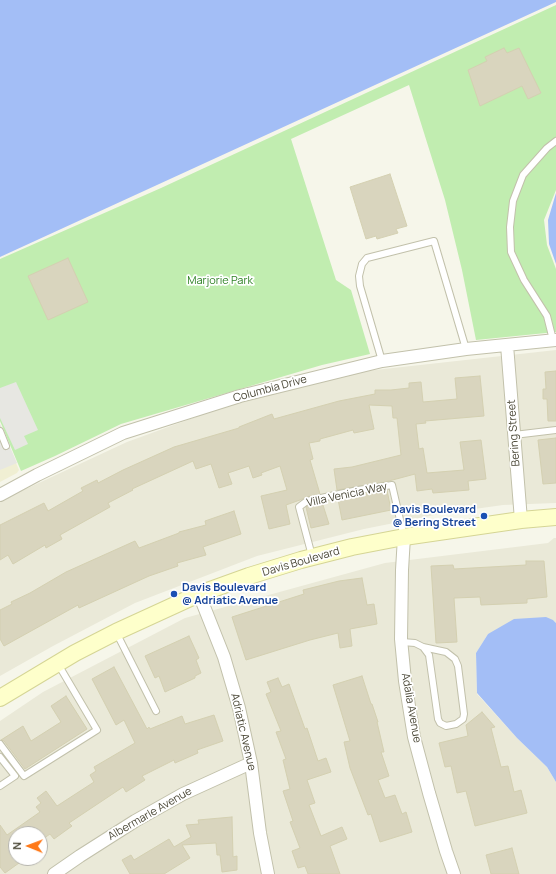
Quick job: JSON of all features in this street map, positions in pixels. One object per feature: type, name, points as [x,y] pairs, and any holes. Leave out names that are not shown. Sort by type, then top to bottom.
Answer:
[{"type":"street","name":"Columbia Drive","points":[[0,495],[37,475],[123,433],[240,396],[382,361],[466,349],[555,340]]},
{"type":"street","name":"Bering Street","points":[[507,345],[514,434],[529,519]]},
{"type":"street","name":"Davis Boulevard","points":[[0,698],[57,663],[116,632],[199,594],[249,576],[313,557],[404,537],[529,519],[556,517]]},
{"type":"street","points":[[529,519],[556,526]]},
{"type":"street","name":"Adalia Avenue","points":[[404,537],[402,570],[402,642],[405,681],[414,737],[433,808],[454,874]]},
{"type":"street","name":"Adriatic Avenue","points":[[199,594],[224,657],[239,708],[251,762],[260,833],[268,874]]},
{"type":"street","name":"Albermarle Avenue","points":[[54,874],[80,856],[183,794],[251,762]]},
{"type":"lane","points":[[555,340],[547,316],[524,280],[511,252],[510,227],[513,201],[523,175],[546,148],[556,141]]},
{"type":"lane","points":[[382,361],[360,286],[359,276],[362,264],[367,258],[434,241],[466,349]]},
{"type":"lane","points":[[514,434],[556,430]]},
{"type":"lane","points":[[0,431],[6,446]]},
{"type":"lane","name":"Villa Venicia Way","points":[[313,557],[299,507],[307,501],[392,485],[404,537]]},
{"type":"lane","points":[[116,632],[156,711]]},
{"type":"lane","points":[[402,642],[415,643],[423,647],[446,652],[457,662],[464,719],[456,724],[446,726],[440,723],[438,719],[429,655],[423,647]]},
{"type":"lane","points":[[0,744],[24,776],[97,730],[57,663]]},
{"type":"lane","points":[[0,757],[15,776],[0,786]]},
{"type":"shaded area","points":[[556,350],[556,503],[503,505],[439,514],[364,529],[257,556],[135,603],[0,676],[0,501],[127,442],[245,399],[366,371]]},
{"type":"shaded area","points":[[16,382],[38,430],[24,436],[28,444],[15,450],[0,418],[0,388]]},
{"type":"shaded area","points":[[0,424],[17,463],[0,470]]},
{"type":"shaded area","points":[[0,425],[19,470],[17,473],[0,482]]},
{"type":"shaded area","points":[[556,538],[556,623],[553,620],[488,634],[476,653],[477,694],[517,738],[547,767],[556,782],[556,874],[0,874],[0,721],[43,692],[185,618],[385,563],[548,543]]},
{"type":"green space","name":"Marjorie Park","points":[[556,5],[556,190],[544,220],[547,245],[556,269],[556,332],[476,340],[462,270],[445,200],[409,85],[291,139],[336,280],[351,290],[370,354],[322,365],[121,424],[21,471],[0,421],[0,259],[161,188]]},
{"type":"water","points":[[0,0],[556,0],[556,2],[0,257]]},
{"type":"water","points":[[556,193],[556,264],[549,244],[548,220]]},
{"type":"water","points":[[546,617],[556,623],[556,782],[547,767],[517,738],[477,693],[476,653],[488,634],[514,619]]},
{"type":"building","points":[[504,48],[507,53],[519,48],[541,93],[528,99],[522,86],[480,106],[468,70],[487,61],[485,57]]},
{"type":"building","points":[[390,174],[407,226],[396,229],[398,233],[377,239],[376,236],[366,239],[350,187]]},
{"type":"building","points":[[68,258],[88,302],[48,320],[28,276]]},
{"type":"building","points":[[556,371],[556,421],[548,421],[547,399],[543,399],[543,389],[546,389],[545,372]]},
{"type":"building","points":[[480,376],[484,416],[425,421],[426,423],[416,424],[419,449],[423,448],[427,473],[464,470],[460,442],[481,440],[486,479],[468,481],[469,490],[433,493],[432,489],[417,491],[415,474],[385,482],[337,490],[334,469],[352,467],[401,455],[397,418],[393,418],[392,406],[369,405],[374,429],[354,433],[353,430],[309,443],[313,459],[310,460],[320,494],[306,497],[286,505],[290,524],[269,529],[261,496],[287,490],[280,466],[261,473],[262,475],[253,478],[249,466],[228,473],[232,484],[219,488],[211,464],[196,469],[193,461],[132,489],[133,490],[108,503],[110,507],[60,535],[62,539],[46,548],[45,545],[13,564],[8,555],[0,560],[0,525],[44,503],[48,511],[83,491],[81,488],[97,480],[98,483],[174,447],[239,428],[272,414],[274,419],[339,401],[375,394],[375,390],[409,388],[409,383],[421,382],[423,402],[457,399],[455,378]]},
{"type":"building","points":[[556,438],[556,483],[543,484],[538,440]]},
{"type":"building","points":[[387,490],[391,510],[342,520],[338,499]]},
{"type":"building","points":[[322,502],[329,524],[311,528],[306,507]]},
{"type":"building","points":[[234,511],[241,534],[203,547],[206,555],[177,563],[178,566],[149,576],[79,608],[78,605],[4,646],[0,639],[0,610],[12,604],[11,602],[66,572],[135,541],[139,548],[179,532],[206,525],[205,521]]},
{"type":"building","points":[[526,561],[544,561],[547,597],[527,599],[527,603],[481,605],[480,597],[454,598],[457,642],[436,643],[431,566],[453,565],[454,569],[526,565]]},
{"type":"building","points":[[362,578],[367,605],[374,604],[377,624],[350,629],[352,646],[340,648],[338,633],[246,660],[232,617],[304,594],[303,590],[339,581]]},
{"type":"building","points":[[189,636],[199,658],[196,660],[201,673],[195,676],[195,678],[165,692],[159,676],[155,678],[145,656]]},
{"type":"building","points":[[114,667],[147,729],[182,716],[185,724],[214,715],[223,741],[197,750],[198,753],[175,763],[174,760],[142,776],[145,780],[126,792],[123,787],[69,823],[72,826],[54,839],[50,834],[48,835],[48,826],[20,826],[40,812],[36,807],[41,803],[37,798],[46,791],[57,806],[94,782],[90,775],[96,771],[94,767],[135,743],[124,720],[116,725],[92,679]]},
{"type":"building","points":[[362,676],[378,722],[384,752],[381,752],[389,776],[378,780],[385,798],[395,795],[402,814],[406,812],[412,832],[380,842],[371,814],[368,815],[350,768],[344,742],[350,741],[333,685]]},
{"type":"building","points":[[278,678],[282,687],[289,684],[305,729],[307,728],[318,761],[326,758],[331,772],[307,780],[315,803],[309,805],[321,836],[342,827],[347,839],[330,846],[340,874],[308,874],[305,866],[298,868],[292,851],[300,848],[290,822],[293,821],[283,791],[290,789],[283,760],[286,759],[276,732],[281,731],[266,694],[271,692],[267,682]]},
{"type":"building","points":[[66,696],[87,729],[25,769],[4,741],[1,740],[23,726],[31,741],[61,722],[51,706]]},
{"type":"building","points":[[482,712],[495,727],[491,728],[501,767],[508,766],[514,792],[521,790],[527,813],[475,826],[466,791],[457,793],[451,766],[445,767],[439,743],[468,736],[466,725]]},
{"type":"building","points":[[232,817],[233,857],[237,856],[237,870],[222,872],[220,855],[217,855],[216,843],[182,845],[190,858],[164,874],[130,874],[122,860],[131,855],[134,860],[169,839],[174,847],[191,837],[186,825],[199,824],[198,820]]},
{"type":"building","points":[[0,825],[7,835],[8,834],[8,866],[15,866],[5,873],[0,867]]},
{"type":"building","points":[[512,848],[519,874],[491,874],[486,855]]},
{"type":"place","name":"Davis Boulevard @ Bering Street","points":[[484,516]]},
{"type":"place","name":"Davis Boulevard @ Adriatic Avenue","points":[[174,594]]}]
